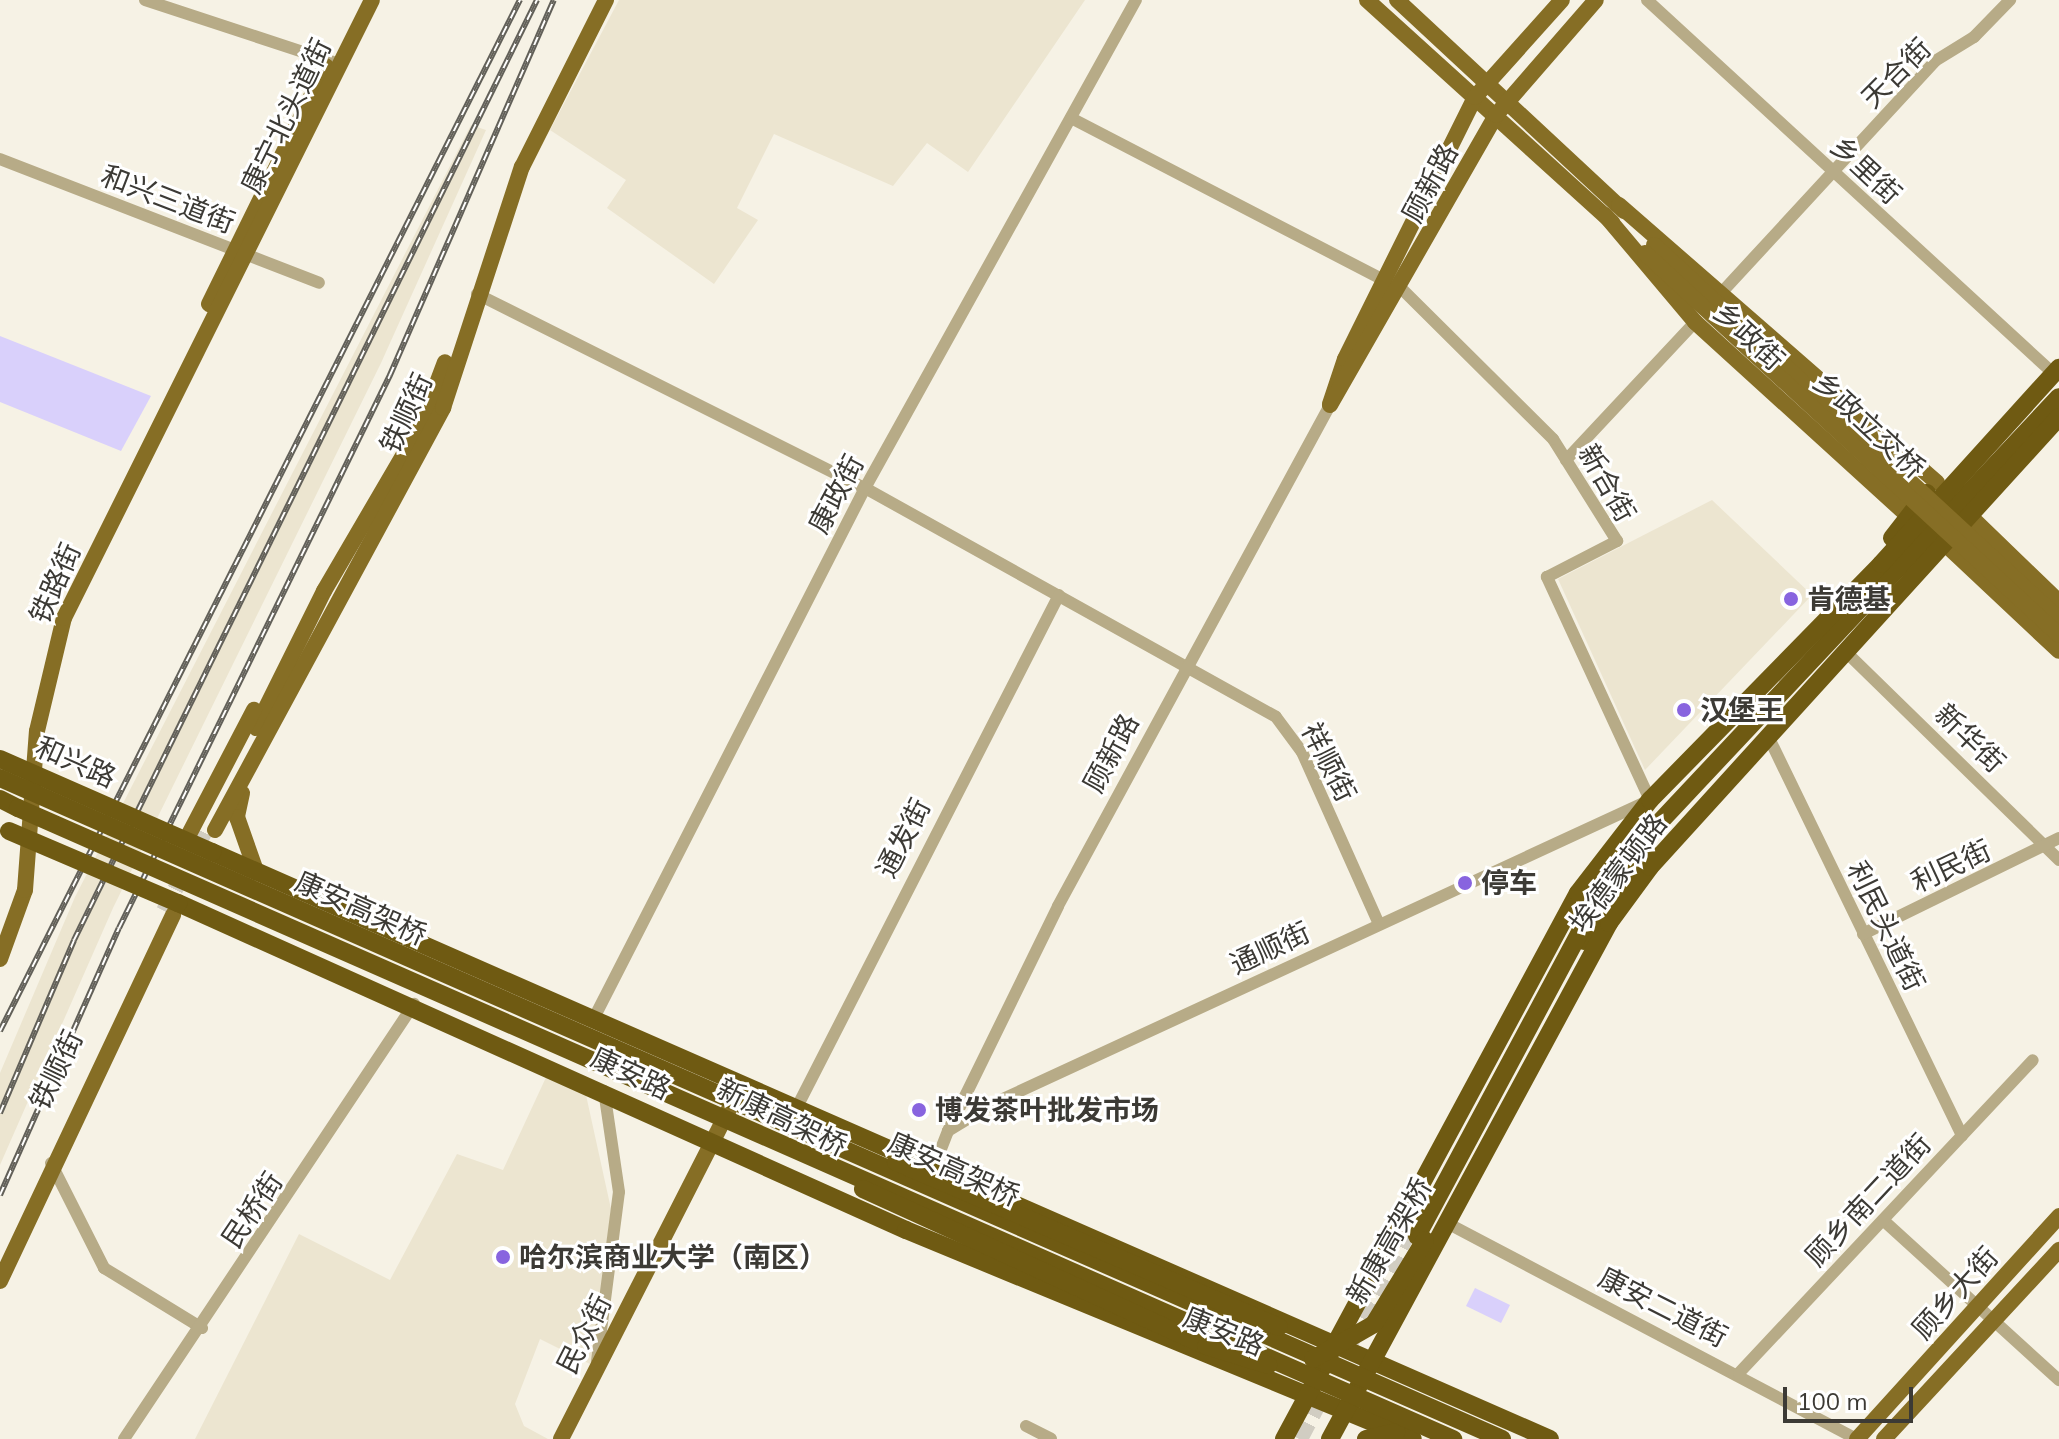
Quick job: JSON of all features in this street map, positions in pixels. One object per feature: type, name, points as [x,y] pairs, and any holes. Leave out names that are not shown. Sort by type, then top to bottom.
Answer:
[{"type":"highway","name":"埃德蒙顿路","points":[[1284,1439],[1566,909],[1650,800],[1881,564],[1982,448],[2057,370]]},
{"type":"highway","name":"埃德蒙顿路","points":[[1593,875],[1412,1233],[1611,874],[1940,539],[2059,397]]},
{"type":"highway","name":"埃德蒙顿路","points":[[1940,539],[1970,516],[2059,417]]},
{"type":"highway","points":[[1881,564],[1907,515],[1937,482],[1982,448]]},
{"type":"highway","points":[[1844,649],[1940,539]]},
{"type":"highway","name":"埃德蒙顿路","points":[[1330,1439],[1609,923],[1844,649]]},
{"type":"highway","name":"新康高架桥","points":[[682,1089],[908,1214],[1236,1359],[1282,1365],[1323,1357],[1360,1337],[1392,1302],[1617,887],[1844,649]]},
{"type":"highway","points":[[0,761],[81,814]]},
{"type":"highway","name":"和兴路","points":[[0,761],[126,824]]},
{"type":"highway","points":[[0,778],[81,814],[126,824]]},
{"type":"highway","name":"康安高架桥","points":[[0,799],[113,850],[1502,1439]]},
{"type":"highway","name":"康安路","points":[[126,824],[186,840],[934,1166],[1383,1367]]},
{"type":"highway","name":"康安高架桥","points":[[126,824],[682,1089],[1453,1439]]},
{"type":"highway","name":"康安路","points":[[3,828],[103,872],[172,910],[414,1004],[906,1230],[1405,1436]]},
{"type":"highway","points":[[682,1089],[931,1174],[1279,1327],[1332,1342]]},
{"type":"highway","points":[[1383,1367],[1417,1391],[1526,1439]]},
{"type":"highway","points":[[1383,1367],[1550,1439]]},
{"type":"highway","points":[[1366,1439],[1405,1436]]},
{"type":"main road","name":"康宁北头道街","points":[[241,253],[334,62],[360,0]]},
{"type":"main road","name":"康宁北头道街","points":[[334,62],[372,0]]},
{"type":"main road","name":"铁顺街","points":[[211,828],[434,399],[513,163],[597,0]]},
{"type":"main road","name":"铁顺街","points":[[330,595],[443,408],[477,294],[522,167],[606,0]]},
{"type":"main road","name":"乡政街","points":[[1367,0],[1475,97],[1612,210],[1723,291],[1937,482]]},
{"type":"main road","name":"顾新路","points":[[1330,405],[1385,281],[1475,97],[1562,0]]},
{"type":"main road","name":"顾新路","points":[[1330,405],[1402,289],[1496,115],[1596,0]]},
{"type":"main road","name":"乡政街","points":[[1399,1],[1509,98],[1649,249]]},
{"type":"main road","name":"乡政街","points":[[1612,210],[1695,322],[1907,515]]},
{"type":"main road","name":"乡政立交桥","points":[[1649,249],[2059,619]]},
{"type":"main road","name":"乡政立交桥","points":[[1649,249],[2059,635]]},
{"type":"main road","name":"铁路街","points":[[0,939],[18,887],[32,721],[56,615],[241,253]]},
{"type":"main road","name":"铁路街","points":[[0,959],[25,890],[37,731],[64,618],[241,253]]},
{"type":"main road","points":[[1970,516],[2059,602]]},
{"type":"main road","points":[[1940,539],[2059,651]]},
{"type":"main road","points":[[186,840],[307,610],[330,595]]},
{"type":"main road","points":[[256,871],[238,800],[330,595]]},
{"type":"main road","name":"铁顺街","points":[[0,1253],[172,910]]},
{"type":"main road","points":[[0,1281],[51,1163],[172,910]]},
{"type":"main road","name":"民众街","points":[[561,1439],[743,1083]]},
{"type":"main road","name":"顾乡大街","points":[[1856,1439],[2059,1216]]},
{"type":"main road","name":"顾乡大街","points":[[1884,1439],[2059,1250]]},
{"type":"street","points":[[145,0],[334,62]]},
{"type":"street","name":"康政街","points":[[594,1018],[865,488],[1136,0]]},
{"type":"street","name":"乡政街","points":[[1357,0],[1389,19]]},
{"type":"street","name":"乡里街","points":[[1647,0],[1834,172],[2057,370]]},
{"type":"street","name":"天合街","points":[[1723,291],[1935,61],[1974,37],[2010,0]]},
{"type":"street","points":[[1071,118],[1385,281]]},
{"type":"street","name":"和兴三道街","points":[[0,159],[319,283]]},
{"type":"street","name":"新合街","points":[[1402,289],[1566,460],[1617,541],[1547,577],[1650,800]]},
{"type":"street","name":"祥顺街","points":[[477,294],[865,488],[1059,595],[1287,728],[1379,924]]},
{"type":"street","points":[[1566,460],[1695,322]]},
{"type":"street","name":"顾新路","points":[[948,1131],[959,1096],[1186,668],[1330,405]]},
{"type":"street","name":"通发街","points":[[797,1107],[1059,595]]},
{"type":"street","name":"新华街","points":[[1844,649],[2059,860]]},
{"type":"street","name":"利民头道街","points":[[1769,738],[1962,1136]]},
{"type":"street","name":"通顺街","points":[[948,1131],[1379,924],[1650,800]]},
{"type":"street","name":"利民街","points":[[1863,934],[2047,847],[2059,838]]},
{"type":"street","name":"民桥街","points":[[124,1439],[202,1328],[414,1004]]},
{"type":"street","name":"顾乡南二道街","points":[[1739,1373],[2033,1060]]},
{"type":"street","points":[[596,1369],[619,1192],[604,1091]]},
{"type":"street","points":[[906,1230],[948,1131]]},
{"type":"street","points":[[51,1163],[104,1268],[202,1328]]},
{"type":"street","points":[[1883,1220],[2059,1380]]},
{"type":"street","name":"康安二道街","points":[[1447,1223],[1739,1373],[1856,1439]]},
{"type":"street","points":[[1026,1426],[1051,1439]]},
{"type":"shaded area","points":[[619,0],[1085,0],[968,172],[927,143],[893,186],[774,134],[737,208],[758,220],[714,284],[607,208],[626,180],[550,130]]},
{"type":"shaded area","points":[[471,125],[486,130],[381,363],[113,908],[0,1165],[0,1073],[75,897]]},
{"type":"shaded area","points":[[0,336],[151,396],[121,451],[0,402]]},
{"type":"shaded area","points":[[1712,500],[1812,595],[1645,770],[1558,579]]},
{"type":"shaded area","name":"哈尔滨商业大学（南区）","points":[[548,1073],[586,1095],[611,1209],[592,1365],[540,1339],[515,1404],[524,1426],[548,1439],[195,1439],[299,1234],[390,1280],[457,1154],[503,1170]]},
{"type":"shaded area","points":[[1475,1288],[1510,1305],[1501,1323],[1466,1306]]},
{"type":"tunnel","points":[[164,911],[207,827]]},
{"type":"tunnel","points":[[1350,1342],[1408,1231]]},
{"type":"tunnel","points":[[1299,1439],[1325,1389]]},
{"type":"railway","points":[[0,1031],[520,0]]},
{"type":"railway","points":[[0,1113],[74,940],[537,0]]},
{"type":"railway","points":[[0,1195],[119,928],[390,375],[554,0]]},
{"type":"place","name":"肯德基","points":[[1791,599]]},
{"type":"place","name":"汉堡王","points":[[1684,710]]},
{"type":"place","name":"停车","points":[[1465,883]]},
{"type":"place","name":"博发茶叶批发市场","points":[[919,1110]]},
{"type":"place","name":"哈尔滨商业大学（南区）","points":[[503,1257]]}]
